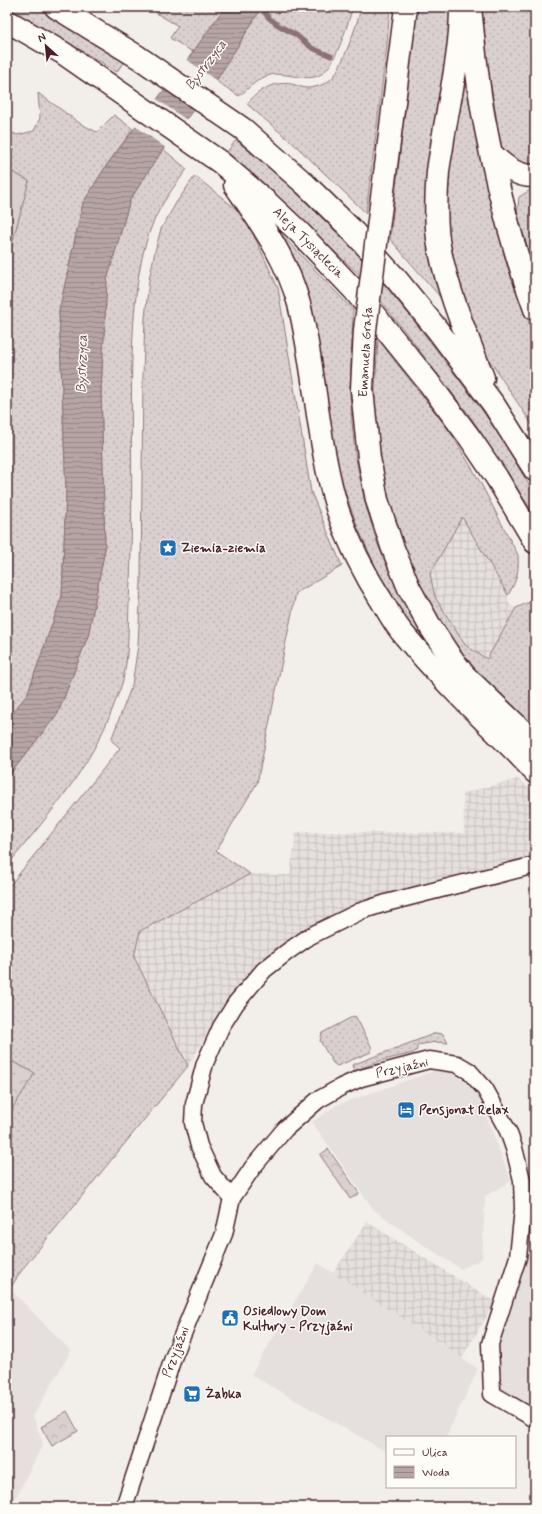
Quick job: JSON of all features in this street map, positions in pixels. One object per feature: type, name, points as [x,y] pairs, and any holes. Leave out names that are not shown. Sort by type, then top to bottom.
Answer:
[{"type":"main road","points":[[56,7],[138,57],[243,129],[306,184],[350,228],[397,280],[436,328],[494,405],[535,470]]},
{"type":"main road","name":"Emanuela Grafa","points":[[406,7],[365,330],[362,389],[371,472],[376,500],[392,546],[409,588],[426,619],[447,652],[465,676],[531,758]]},
{"type":"main road","points":[[461,7],[461,21],[455,70],[438,172],[437,220],[440,250],[456,308],[494,405]]},
{"type":"main road","points":[[470,7],[483,117],[504,212],[535,309]]},
{"type":"main road","name":"Aleja Tysiąclecia","points":[[7,21],[63,53],[220,162],[300,233],[346,280],[429,383],[470,438],[497,478],[535,542]]},
{"type":"main road","points":[[491,153],[503,166],[530,176]]},
{"type":"main road","points":[[220,162],[272,240],[287,271],[299,302],[330,485],[355,554],[373,588],[404,635],[438,673],[531,758]]},
{"type":"main road","points":[[504,212],[514,189],[530,176]]},
{"type":"street","points":[[232,1198],[213,1176],[199,1146],[193,1123],[194,1104],[205,1063],[222,1027],[236,1003],[264,970],[310,936],[361,911],[386,903],[535,865]]},
{"type":"street","name":"Przyjaźni","points":[[124,1507],[173,1358],[224,1234],[232,1198],[253,1167],[285,1129],[318,1100],[361,1078],[429,1060],[457,1064],[469,1071],[485,1089],[502,1120],[514,1148],[522,1180],[523,1209],[518,1257],[490,1344],[492,1394],[535,1419]]},
{"type":"shaded area","points":[[462,516],[508,595],[508,603],[516,608],[488,659],[465,645],[435,597],[430,574]]},
{"type":"shaded area","points":[[518,779],[535,793],[535,859],[363,903],[234,995],[211,1027],[188,1066],[134,957],[140,931],[250,874],[290,875],[296,832],[464,833],[463,793]]},
{"type":"shaded area","points":[[451,1070],[477,1093],[511,1181],[485,1196],[482,1259],[461,1269],[419,1242],[374,1210],[312,1122],[337,1105],[434,1071]]},
{"type":"shaded area","points":[[534,1183],[535,1411],[499,1390],[498,1347],[514,1302],[529,1249]]},
{"type":"shaded area","points":[[367,1222],[495,1302],[462,1358],[333,1273]]},
{"type":"shaded area","points":[[318,1263],[478,1369],[446,1436],[386,1436],[386,1451],[251,1375]]},
{"type":"shaded area","points":[[10,1289],[71,1351],[33,1416],[43,1444],[11,1507],[7,1507],[7,1293]]},
{"type":"green space","points":[[7,7],[35,7],[56,18],[124,61],[117,72],[47,30],[7,9]]},
{"type":"green space","points":[[159,7],[225,7],[193,52],[170,38],[178,26],[156,13]]},
{"type":"green space","points":[[262,7],[353,7],[334,59],[324,72],[318,76],[305,78],[277,74],[266,76],[239,96],[216,81]]},
{"type":"green space","points":[[361,7],[390,7],[387,45],[366,213],[296,146],[247,104],[261,91],[272,85],[285,83],[310,88],[321,85],[330,80],[336,73],[345,55]]},
{"type":"green space","points":[[417,7],[449,7],[450,24],[440,103],[431,257],[441,298],[390,239]]},
{"type":"green space","points":[[481,7],[535,7],[535,167],[531,168],[506,156],[501,145],[486,57]]},
{"type":"green space","points":[[464,76],[481,162],[506,262],[535,339],[535,429],[484,352],[472,328],[452,264],[444,201]]},
{"type":"green space","points":[[38,93],[81,124],[97,132],[114,115],[133,129],[106,166],[83,203],[59,311],[66,492],[62,596],[27,695],[7,719],[7,262],[28,181],[7,169],[7,130],[17,135],[34,131],[40,118]]},
{"type":"green space","points":[[236,140],[287,183],[362,257],[415,322],[482,410],[503,441],[535,495],[535,516],[472,419],[361,276],[227,152]]},
{"type":"green space","points":[[163,149],[187,169],[156,216],[147,238],[139,271],[132,355],[132,509],[125,671],[119,692],[105,728],[81,770],[68,790],[7,866],[7,778],[58,713],[88,636],[105,549],[101,390],[107,280],[130,200]]},
{"type":"green space","points":[[7,169],[29,181],[7,262]]},
{"type":"green space","points":[[195,176],[245,216],[278,288],[311,492],[342,566],[296,593],[257,783],[216,851],[250,874],[140,931],[134,957],[188,1066],[24,1267],[7,1293],[7,889],[120,748],[111,740],[132,685],[138,645],[141,582],[143,376],[145,318],[149,280],[161,229],[176,203]]},
{"type":"green space","points":[[535,187],[535,267],[517,216],[519,197]]},
{"type":"green space","points":[[279,232],[353,310],[350,393],[355,454],[365,503],[378,545],[400,596],[444,671],[407,629],[384,586],[358,528],[344,489]]},
{"type":"green space","points":[[378,339],[451,433],[479,480],[518,555],[517,576],[508,595],[462,517],[430,574],[435,597],[465,645],[487,659],[516,608],[527,603],[535,602],[535,734],[485,685],[449,636],[426,600],[399,534],[384,481],[375,425],[375,389]]},
{"type":"green space","points":[[354,1016],[356,1017],[372,1048],[371,1052],[337,1066],[333,1063],[320,1041],[322,1033]]},
{"type":"green space","points":[[436,1033],[443,1034],[448,1043],[436,1042],[417,1045],[417,1050],[413,1053],[380,1061],[354,1071],[352,1065]]},
{"type":"green space","points":[[7,1059],[35,1073],[7,1117]]},
{"type":"green space","points":[[328,1149],[359,1193],[350,1199],[320,1155]]},
{"type":"green space","points":[[67,1411],[78,1431],[52,1446],[41,1427]]},
{"type":"water","name":"Bystrzyca","points":[[225,7],[262,7],[216,81],[163,149],[130,200],[107,280],[101,390],[105,549],[88,636],[58,713],[7,778],[7,719],[27,695],[62,596],[66,492],[59,311],[83,203],[106,166],[193,52]]},
{"type":"pier","points":[[186,59],[218,82],[195,111],[163,88]]},
{"type":"pier","points":[[155,98],[188,121],[166,148],[134,125]]},
{"type":"waterway","points":[[260,7],[269,18],[278,25],[296,35],[312,48],[331,56]]},
{"type":"place","name":"Ziemia-ziemia","points":[[168,548]]},
{"type":"place","name":"Pensjonat Relax","points":[[406,1110]]},
{"type":"place","name":"Osiedlowy Dom Kultury - Przyjaźni","points":[[230,1318]]},
{"type":"place","name":"Żabka","points":[[192,1394]]}]
